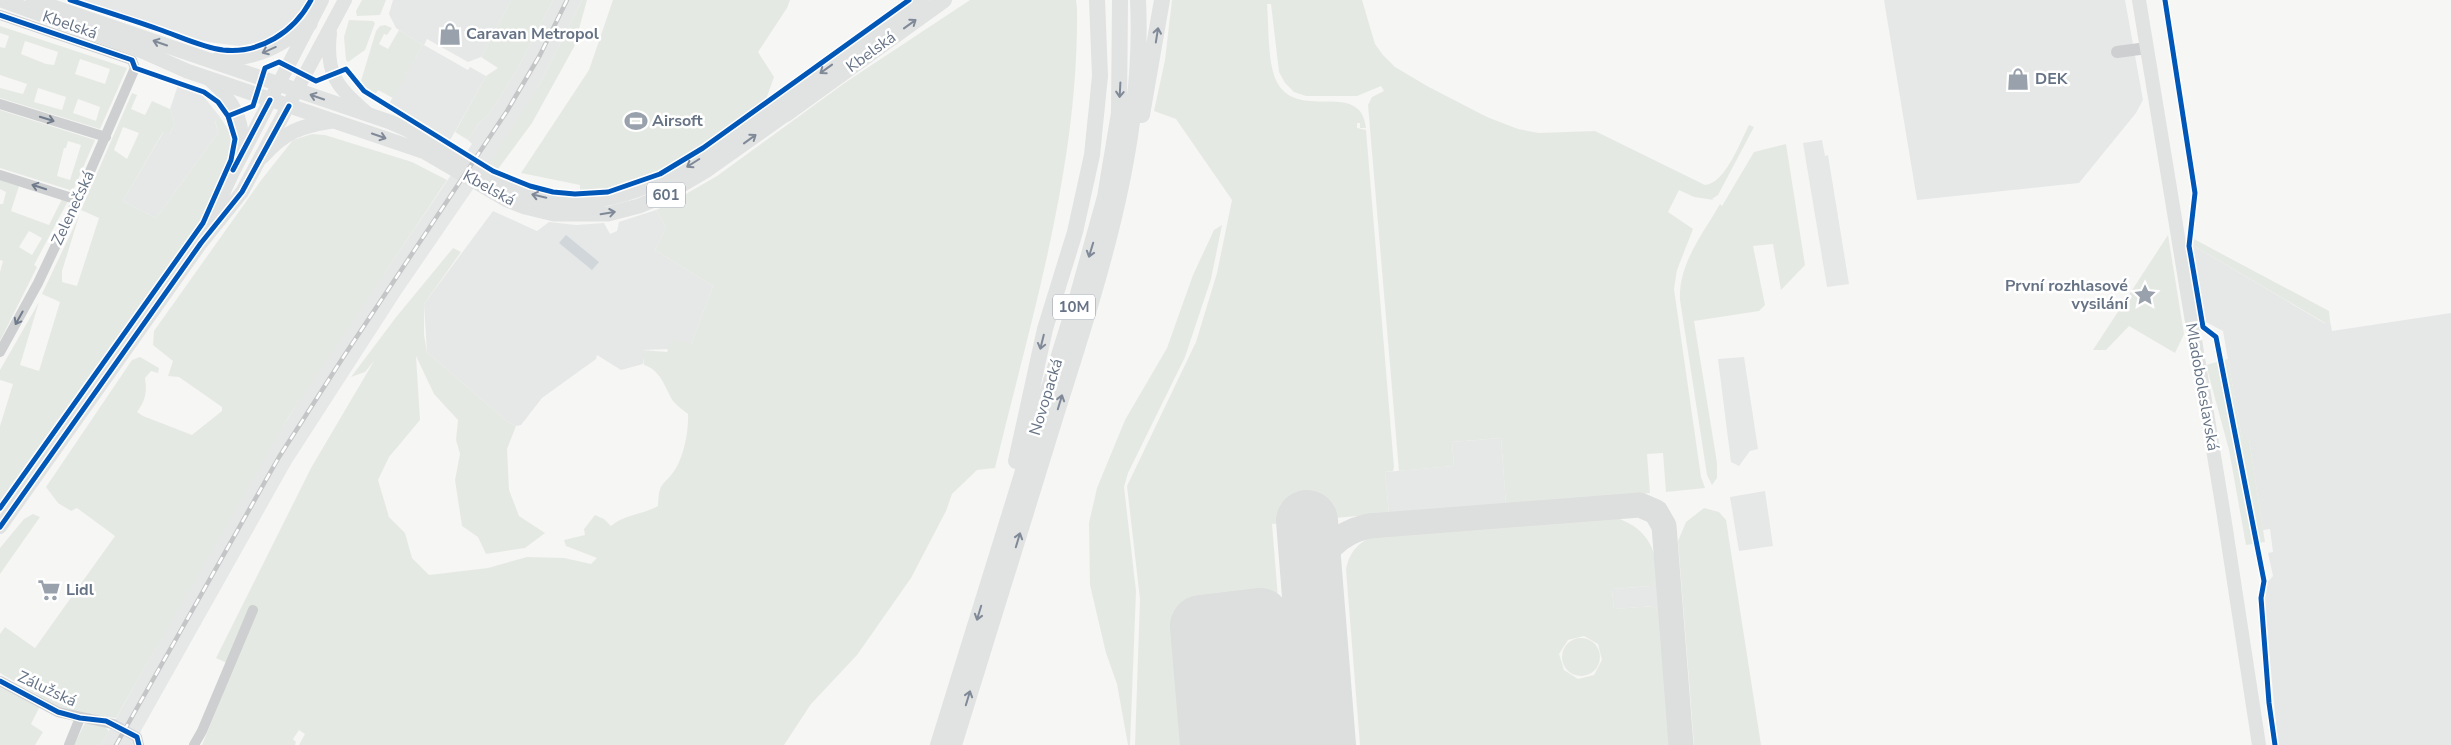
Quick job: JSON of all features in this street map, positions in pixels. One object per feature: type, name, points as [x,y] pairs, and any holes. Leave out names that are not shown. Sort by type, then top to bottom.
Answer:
[{"type":"highway","name":"Kbelská","points":[[786,114],[944,0]]},
{"type":"highway","name":"10M","points":[[994,566],[1039,353],[1075,232],[1089,173],[1099,96],[1100,50],[1097,0]]},
{"type":"highway","name":"Novopacká","points":[[938,745],[1105,197],[1118,121],[1121,42],[1120,0]]},
{"type":"highway","name":"10M","points":[[1114,218],[1134,156],[1162,0]]},
{"type":"highway","name":"10M","points":[[1114,218],[1133,111],[1138,49],[1139,4]]},
{"type":"highway","name":"Novopacká","points":[[954,745],[1091,303],[1114,218]]},
{"type":"main road","name":"Kbelská","points":[[1,0],[208,78],[424,152],[490,191],[525,207],[554,214],[591,215],[627,210],[663,196],[707,170],[786,114]]},
{"type":"main road","name":"Kbelská","points":[[33,0],[369,115],[427,138],[494,180],[514,188],[557,200],[607,199],[646,188],[686,167],[922,0]]},
{"type":"main road","points":[[201,243],[241,156],[322,0]]},
{"type":"main road","points":[[0,527],[201,243],[242,192],[345,0]]},
{"type":"main road","name":"Mladoboleslavská","points":[[2139,0],[2223,510],[2259,745]]},
{"type":"main road","points":[[206,59],[232,59],[257,55],[278,46],[310,24]]},
{"type":"main road","points":[[331,26],[329,59],[332,75],[340,88],[369,115]]},
{"type":"main road","points":[[208,78],[228,96],[237,112],[242,132],[241,156]]},
{"type":"main road","points":[[262,157],[272,146],[292,131],[307,125],[333,121]]},
{"type":"street","name":"Kbelská","points":[[0,15],[132,60]]},
{"type":"street","points":[[2117,52],[2147,48]]},
{"type":"street","name":"Zelenečská","points":[[0,352],[38,283],[78,200],[134,73],[132,60]]},
{"type":"street","points":[[0,104],[106,137]]},
{"type":"street","points":[[0,175],[78,200]]},
{"type":"street","points":[[194,745],[202,731],[253,610]]},
{"type":"street","name":"Zálužská","points":[[0,681],[58,712],[113,724]]},
{"type":"street","name":"Zálužská","points":[[69,745],[80,718]]},
{"type":"shaded area","points":[[76,0],[308,0],[297,17],[279,33],[265,41],[239,46],[201,41]]},
{"type":"shaded area","points":[[362,0],[386,0],[380,15],[357,16],[356,11]]},
{"type":"shaded area","points":[[393,0],[511,0],[481,57],[468,62],[427,39],[424,45],[468,70],[470,67],[486,76],[449,142],[389,104],[423,45],[396,28],[389,14]]},
{"type":"shaded area","points":[[511,0],[553,0],[516,72],[490,113],[479,123],[468,140],[455,132],[486,76],[498,68],[481,57]]},
{"type":"shaded area","points":[[553,0],[582,0],[539,85],[506,141],[401,294],[291,464],[133,745],[101,745],[268,450],[313,379],[472,144],[468,140],[479,123],[490,113],[516,72]]},
{"type":"shaded area","points":[[582,0],[587,0],[574,47],[532,123],[498,169],[489,164],[539,85]]},
{"type":"shaded area","name":"Airsoft","points":[[613,0],[790,0],[787,8],[758,52],[774,77],[765,102],[678,162],[647,178],[621,187],[580,193],[580,185],[521,173],[589,70]]},
{"type":"shaded area","points":[[970,0],[1076,0],[1076,67],[1062,183],[1051,240],[1024,354],[995,468],[977,470],[952,494],[946,511],[911,578],[857,655],[811,704],[784,745],[299,745],[305,734],[299,730],[293,739],[296,742],[295,745],[202,745],[222,696],[229,664],[216,658],[311,468],[374,361],[365,372],[351,377],[397,316],[453,248],[461,252],[424,304],[424,335],[427,352],[508,422],[516,426],[507,449],[509,490],[519,516],[545,533],[525,548],[486,554],[478,537],[462,526],[455,480],[460,454],[456,440],[458,420],[434,394],[416,356],[420,420],[389,457],[378,480],[389,517],[405,533],[412,558],[429,575],[488,568],[527,557],[564,558],[591,564],[597,558],[566,546],[564,540],[585,535],[584,529],[595,515],[604,519],[611,526],[622,519],[658,506],[661,487],[676,468],[688,427],[688,414],[673,401],[659,375],[650,367],[644,365],[642,350],[667,352],[671,339],[691,344],[713,286],[655,250],[666,227],[656,210],[673,202],[678,203],[679,198],[717,176],[846,82]]},
{"type":"shaded area","points":[[1172,0],[1362,0],[1375,44],[1383,55],[1395,67],[1427,86],[1487,117],[1518,129],[1539,133],[1595,131],[1705,185],[1719,178],[1731,161],[1749,125],[1754,127],[1718,195],[1712,199],[1714,200],[1694,197],[1679,190],[1668,212],[1693,229],[1677,270],[1674,289],[1701,477],[1705,488],[1666,492],[1663,453],[1647,454],[1650,493],[1506,505],[1501,438],[1452,442],[1454,466],[1399,471],[1368,105],[1372,97],[1384,91],[1381,86],[1357,96],[1306,96],[1294,92],[1285,83],[1279,72],[1271,4],[1267,4],[1270,57],[1274,76],[1278,84],[1288,95],[1300,100],[1342,102],[1353,106],[1362,114],[1366,128],[1360,128],[1360,123],[1357,123],[1357,128],[1366,130],[1394,467],[1393,471],[1385,472],[1389,513],[1272,524],[1290,745],[1135,745],[1140,599],[1127,486],[1196,342],[1217,273],[1232,200],[1176,119],[1154,111],[1165,60]]},
{"type":"shaded area","name":"DEK","points":[[1884,0],[2125,0],[2143,100],[2136,113],[2079,183],[1917,200]]},
{"type":"shaded area","points":[[349,20],[373,21],[375,23],[365,50],[348,62],[346,60],[344,37]]},
{"type":"shaded area","points":[[385,25],[392,28],[387,35],[384,34],[379,44],[388,49],[399,30],[423,45],[393,98],[378,90],[375,95],[365,89],[361,81],[376,31],[380,26]]},
{"type":"shaded area","points":[[0,26],[127,68],[100,129],[0,98],[0,88],[23,94],[27,84],[0,75],[0,47],[5,48],[9,36],[0,33]],"holes":[[[25,41],[58,52],[54,65],[46,64],[21,54]],[[80,59],[110,69],[105,84],[75,74]],[[38,88],[66,97],[62,110],[34,102]],[[78,99],[100,107],[96,121],[73,113]]]},
{"type":"shaded area","points":[[178,85],[196,91],[204,97],[220,117],[215,121],[218,133],[156,218],[123,201],[164,131],[170,134],[175,124],[170,109]]},
{"type":"shaded area","points":[[132,93],[137,95],[131,109],[145,115],[152,101],[170,109],[175,124],[170,134],[163,132],[123,201],[156,218],[218,133],[215,120],[220,117],[233,137],[230,152],[214,197],[191,238],[0,506],[0,426],[13,384],[0,380],[0,370],[39,302],[20,365],[39,371],[60,302],[42,294],[79,216],[62,271],[62,282],[77,286],[99,218],[81,210]],"holes":[[[123,127],[139,133],[127,159],[114,150]]]},
{"type":"shaded area","points":[[0,110],[95,140],[73,191],[0,168]],"holes":[[[68,141],[81,145],[70,180],[57,176],[64,148],[66,148]]]},
{"type":"shaded area","points":[[312,134],[325,135],[412,162],[447,180],[288,418],[116,718],[67,712],[0,673],[0,634],[5,627],[35,648],[115,536],[77,508],[71,511],[58,503],[46,487],[132,360],[140,357],[159,368],[158,373],[151,371],[145,378],[145,396],[137,412],[143,416],[192,435],[222,411],[222,407],[179,377],[168,376],[173,361],[153,345],[154,331],[262,179],[293,140]]},
{"type":"shaded area","points":[[1822,140],[1825,156],[1828,155],[1849,284],[1827,287],[1803,143]]},
{"type":"shaded area","points":[[1786,144],[1805,265],[1781,290],[1773,244],[1753,246],[1765,305],[1759,311],[1694,321],[1717,463],[1717,478],[1712,485],[1707,475],[1680,300],[1680,287],[1687,262],[1699,238],[1720,204],[1722,206],[1754,152]]},
{"type":"shaded area","points":[[0,180],[19,186],[11,211],[49,225],[62,199],[68,201],[34,265],[37,267],[0,341],[0,272],[3,261],[0,260],[0,204],[3,204],[6,192],[0,189]],"holes":[[[29,231],[42,238],[32,255],[19,247]]]},
{"type":"shaded area","points":[[656,210],[666,227],[655,250],[713,286],[691,344],[669,349],[643,350],[643,364],[621,370],[597,355],[596,359],[542,398],[521,425],[516,426],[508,422],[427,352],[424,304],[493,211],[537,231],[549,222],[576,225],[604,223],[610,234],[617,231],[619,222]]},
{"type":"shaded area","points":[[1222,225],[1211,279],[1185,357],[1128,473],[1124,487],[1136,591],[1130,745],[1128,745],[1117,684],[1106,653],[1090,585],[1089,523],[1097,488],[1125,420],[1167,348],[1193,275],[1214,230]]},
{"type":"shaded area","points":[[566,235],[599,262],[592,270],[559,243]]},
{"type":"shaded area","points":[[2168,235],[2184,334],[2175,353],[2129,326],[2106,350],[2093,350]]},
{"type":"shaded area","points":[[2192,238],[2329,311],[2330,321],[2325,323],[2191,244]]},
{"type":"shaded area","points":[[2191,244],[2324,323],[2330,321],[2332,331],[2451,313],[2451,745],[2278,745],[2265,607],[2265,585],[2273,576],[2268,553],[2273,552],[2270,529],[2263,530],[2249,439],[2242,439],[2223,331],[2204,321]]},
{"type":"shaded area","points":[[1744,357],[1758,449],[1750,451],[1739,466],[1731,462],[1718,359]]},
{"type":"shaded area","points":[[2228,359],[2242,439],[2249,439],[2265,542],[2246,545],[2229,450],[2206,365]]},
{"type":"shaded area","points":[[1501,438],[1506,505],[1389,513],[1385,472],[1454,466],[1452,442]]},
{"type":"shaded area","points":[[1765,491],[1773,546],[1739,551],[1730,497]]},
{"type":"shaded area","points":[[1704,508],[1719,512],[1726,520],[1761,745],[1694,745],[1678,541],[1686,522]]},
{"type":"shaded area","points":[[33,514],[40,517],[0,574],[0,548],[24,519]]},
{"type":"shaded area","points":[[1612,516],[1633,526],[1647,538],[1655,556],[1658,579],[1652,586],[1612,589],[1614,609],[1653,606],[1661,612],[1671,745],[1360,745],[1346,570],[1349,558],[1355,549],[1375,535]],"holes":[[[1584,636],[1598,644],[1602,660],[1594,675],[1578,679],[1564,670],[1559,654],[1568,640]]]},
{"type":"shaded area","points":[[1658,579],[1661,612],[1653,606],[1614,609],[1612,589],[1652,586]]},
{"type":"shaded area","points":[[1581,638],[1595,643],[1600,657],[1595,671],[1581,676],[1567,671],[1562,657],[1567,643]]},
{"type":"shaded area","points":[[0,685],[40,706],[31,724],[43,732],[35,745],[0,745]]},
{"type":"shaded area","points":[[85,723],[103,725],[109,731],[101,745],[74,745]]},
{"type":"taxiway","points":[[1321,675],[1314,585],[1316,574],[1320,563],[1331,546],[1348,534],[1369,526],[1640,505],[1656,512],[1664,526],[1681,745]]},
{"type":"runway","points":[[1307,521],[1325,745]]},
{"type":"runway","points":[[1211,745],[1201,626],[1260,619],[1271,745]]},
{"type":"tunnel","points":[[113,724],[137,737]]},
{"type":"railway","points":[[116,745],[279,457],[507,111],[540,55],[567,0]]},
{"type":"cycle path","points":[[70,0],[223,50],[250,48],[274,39],[295,22],[311,0]]},
{"type":"cycle path","points":[[228,116],[253,106],[265,68],[279,62],[316,81],[346,69],[364,91],[493,171],[530,186],[553,192],[575,194],[608,192],[660,174],[703,148],[909,0]]},
{"type":"cycle path","points":[[2165,0],[2195,193],[2189,246],[2203,327],[2216,337],[2264,581],[2261,598],[2269,703],[2275,745]]},
{"type":"cycle path","points":[[0,15],[132,60],[135,68],[204,92],[218,102],[228,116],[235,139],[231,160],[203,223],[0,508]]},
{"type":"cycle path","points":[[233,170],[270,100]]},
{"type":"cycle path","points":[[0,527],[201,243],[242,192],[289,106]]},
{"type":"cycle path","points":[[0,681],[58,712],[80,718],[106,721],[137,737],[139,745]]},
{"type":"place","name":"Caravan Metropol","points":[[450,34]]},
{"type":"place","name":"DEK","points":[[2018,79]]},
{"type":"place","name":"Airsoft","points":[[636,121]]},
{"type":"place","name":"První rozhlasové vysilání","points":[[2145,295]]},
{"type":"place","name":"Lidl","points":[[49,590]]}]
